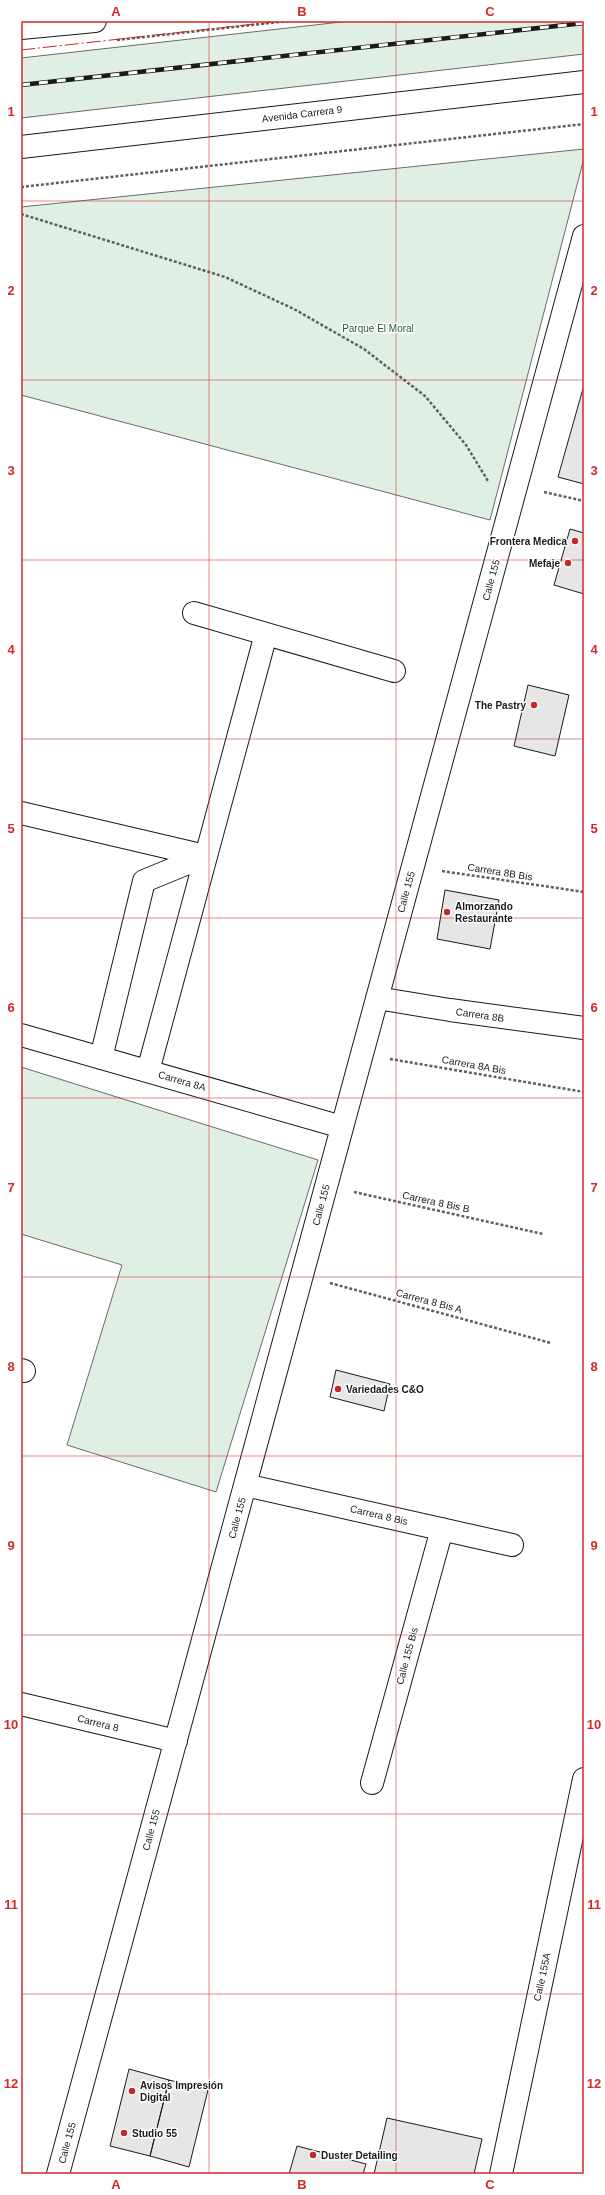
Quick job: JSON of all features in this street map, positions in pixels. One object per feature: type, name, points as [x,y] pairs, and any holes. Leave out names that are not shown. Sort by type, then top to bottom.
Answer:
[{"type":"street","points":[[21,28],[95,21]]},
{"type":"street","name":"Avenida Carrera 9","points":[[21,147],[584,82]]},
{"type":"street","name":"Calle 155","points":[[58,2174],[584,236]]},
{"type":"street","points":[[194,613],[394,671]]},
{"type":"street","points":[[148,1071],[266,634]]},
{"type":"street","points":[[21,813],[205,856]]},
{"type":"street","points":[[101,1058],[144,881],[205,856]]},
{"type":"street","name":"Carrera 8B","points":[[377,998],[450,1010],[584,1028]]},
{"type":"street","name":"Carrera 8A","points":[[21,1035],[342,1127]]},
{"type":"street","name":"Carrera 8 Bis","points":[[246,1485],[512,1545]]},
{"type":"street","name":"Calle 155 Bis","points":[[372,1783],[442,1530]]},
{"type":"street","name":"Carrera 8","points":[[21,1704],[176,1741]]},
{"type":"street","name":"Calle 155A","points":[[501,2174],[584,1779]]},
{"type":"path","points":[[115,40],[288,21]]},
{"type":"path","points":[[21,187],[584,124]]},
{"type":"path","points":[[21,214],[225,277],[294,309],[364,349],[425,396],[466,445],[508,516]]},
{"type":"path","points":[[516,485],[584,501]]},
{"type":"path","name":"Carrera 8B Bis","points":[[414,866],[584,892]]},
{"type":"path","name":"Carrera 8A Bis","points":[[362,1054],[584,1092]]},
{"type":"path","name":"Carrera 8 Bis B","points":[[326,1186],[543,1234]]},
{"type":"path","name":"Carrera 8 Bis A","points":[[302,1275],[551,1343]]},
{"type":"green space","points":[[350,21],[584,21],[584,54],[21,118],[21,58]]},
{"type":"green space","name":"Parque El Moral","points":[[584,149],[584,158],[490,520],[21,395],[21,207]]},
{"type":"green space","points":[[21,1067],[318,1160],[216,1492],[67,1445],[122,1265],[21,1234]]},
{"type":"building","points":[[584,385],[584,484],[558,477]]},
{"type":"building","points":[[570,529],[584,533],[584,594],[554,585]]},
{"type":"building","points":[[528,685],[569,695],[555,756],[514,746]]},
{"type":"building","points":[[445,890],[499,900],[490,949],[437,939]]},
{"type":"building","points":[[336,1370],[390,1384],[384,1411],[330,1397]]},
{"type":"building","points":[[129,2069],[169,2080],[150,2156],[110,2146]]},
{"type":"building","points":[[169,2080],[208,2090],[189,2167],[150,2156]]},
{"type":"building","points":[[387,2118],[482,2139],[474,2174],[374,2174]]},
{"type":"building","name":"Duster Detailing","points":[[297,2146],[366,2164],[363,2174],[289,2174]]},
{"type":"railway","points":[[21,85],[584,23]]},
{"type":"power","points":[[21,50],[282,21]]},
{"type":"place","name":"Frontera Medica","points":[[575,541]]},
{"type":"place","name":"Mefaje","points":[[568,563]]},
{"type":"place","name":"The Pastry","points":[[534,705]]},
{"type":"place","name":"Almorzando Restaurante","points":[[447,912]]},
{"type":"place","name":"Variedades C&O","points":[[338,1389]]},
{"type":"place","name":"Avisos Impresión Digital","points":[[132,2091]]},
{"type":"place","name":"Studio 55","points":[[124,2133]]},
{"type":"place","name":"Duster Detailing","points":[[313,2155]]}]
